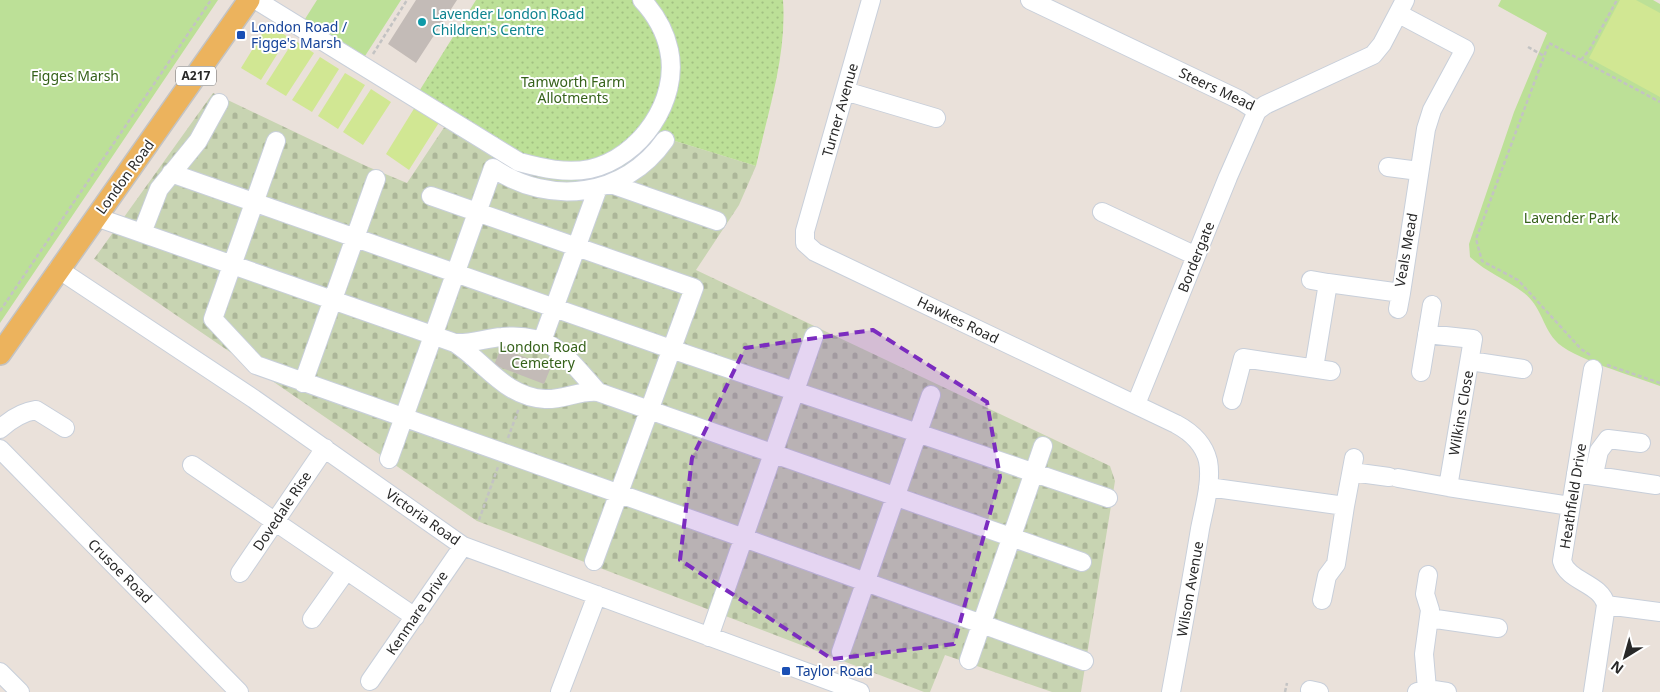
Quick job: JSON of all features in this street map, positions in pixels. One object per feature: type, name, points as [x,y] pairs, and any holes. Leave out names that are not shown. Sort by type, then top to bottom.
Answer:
[{"type":"main road","name":"London Road","points":[[0,354],[249,0]]},
{"type":"street","points":[[256,0],[519,162],[558,171],[591,169],[618,158],[639,141],[661,110],[671,67],[669,50],[655,16],[642,0]]},
{"type":"street","name":"Turner Avenue","points":[[808,219],[872,0]]},
{"type":"street","name":"Steers Mead","points":[[1030,0],[1240,100],[1257,111],[1265,104],[1373,55],[1382,44],[1402,7]]},
{"type":"street","name":"Veals Mead","points":[[1232,400],[1243,358],[1322,370],[1320,281],[1400,301],[1418,171],[1426,129],[1432,110],[1465,48],[1402,7]]},
{"type":"street","points":[[845,91],[936,118]]},
{"type":"street","points":[[142,233],[158,189],[198,141],[219,103]]},
{"type":"street","name":"Bordergate","points":[[1136,404],[1257,111]]},
{"type":"street","points":[[389,459],[493,168],[506,177],[540,189],[576,192],[604,186],[646,162],[665,140]]},
{"type":"street","points":[[276,141],[213,318],[256,365],[744,538],[1084,662]]},
{"type":"street","points":[[1388,167],[1418,171]]},
{"type":"street","points":[[171,173],[671,349],[796,390],[1034,474],[1108,498]]},
{"type":"street","points":[[303,383],[376,179]]},
{"type":"street","points":[[604,186],[718,221]]},
{"type":"street","points":[[542,341],[577,246],[604,186]]},
{"type":"street","points":[[431,196],[694,288],[594,561]]},
{"type":"street","points":[[1102,212],[1196,256]]},
{"type":"street","points":[[96,217],[455,343],[469,351],[494,376],[523,396],[546,399],[587,391],[598,392],[1082,562]]},
{"type":"street","name":"Hawkes Road","points":[[808,219],[804,237],[808,246],[815,252],[1136,404]]},
{"type":"street","name":"Victoria Road","points":[[58,269],[325,448],[463,546],[709,637],[829,687],[860,692]]},
{"type":"street","points":[[1421,372],[1432,305]]},
{"type":"street","name":"Wilkins Close","points":[[1427,334],[1473,339],[1448,487]]},
{"type":"street","points":[[455,343],[468,343],[513,336],[542,341],[555,347],[567,357],[598,392]]},
{"type":"street","points":[[709,637],[814,336]]},
{"type":"street","points":[[1470,360],[1523,368]]},
{"type":"street","name":"Heathfield Drive","points":[[1597,364],[1570,506],[1562,561],[1564,567],[1600,593],[1606,605]]},
{"type":"street","points":[[841,652],[931,394]]},
{"type":"street","name":"Wilson Avenue","points":[[1136,404],[1188,431],[1197,440],[1208,463],[1208,487],[1171,692]]},
{"type":"street","points":[[0,429],[9,421],[36,410],[65,428]]},
{"type":"street","points":[[1594,474],[1599,451],[1608,439],[1641,444]]},
{"type":"street","points":[[969,660],[1043,446]]},
{"type":"street","name":"Dovedale Rise","points":[[240,572],[325,448]]},
{"type":"street","name":"Crusoe Road","points":[[0,449],[239,692]]},
{"type":"street","points":[[192,465],[415,617]]},
{"type":"street","points":[[1322,600],[1327,576],[1336,564],[1353,465],[1394,477],[1570,506]]},
{"type":"street","points":[[1576,473],[1656,484]]},
{"type":"street","points":[[1208,487],[1345,506]]},
{"type":"street","name":"Kenmare Drive","points":[[370,681],[463,546]]},
{"type":"street","points":[[312,619],[346,571]]},
{"type":"street","points":[[1428,576],[1425,594],[1430,610],[1424,654],[1422,691],[1447,692]]},
{"type":"street","points":[[560,692],[597,595]]},
{"type":"street","points":[[1593,692],[1606,605],[1660,612]]},
{"type":"street","points":[[1429,618],[1498,628]]},
{"type":"street","points":[[0,672],[20,692]]},
{"type":"path","points":[[0,311],[211,0]]},
{"type":"path","points":[[372,56],[407,0]]},
{"type":"path","points":[[1581,60],[1590,49],[1617,0]]},
{"type":"path","points":[[1660,102],[1549,43],[1476,239],[1482,261],[1518,280],[1597,364],[1660,384]]},
{"type":"path","points":[[1528,47],[1544,56]]},
{"type":"path","points":[[1284,692],[1287,683]]},
{"type":"highlighted area","points":[[873,330],[987,402],[1000,477],[954,644],[832,659],[680,560],[692,458],[745,348]]},
{"type":"green space","name":"Figges Marsh","points":[[0,0],[218,0],[0,323]]},
{"type":"green space","points":[[317,0],[401,0],[365,56],[305,19]]},
{"type":"green space","name":"Tamworth Farm Allotments","points":[[476,0],[783,0],[782,42],[779,62],[756,166],[659,136],[643,152],[627,164],[612,173],[596,179],[562,181],[521,171],[413,101]]},
{"type":"green space","name":"Lavender Park","points":[[1501,0],[1653,0],[1660,4],[1660,386],[1588,360],[1563,347],[1555,340],[1530,298],[1470,257],[1469,244],[1514,112],[1547,33],[1498,6]]},
{"type":"green space","points":[[1620,0],[1636,0],[1660,13],[1660,97],[1589,58]]},
{"type":"green space","points":[[268,24],[288,37],[261,80],[241,68]]},
{"type":"green space","points":[[294,40],[314,53],[286,96],[266,84]]},
{"type":"green space","points":[[320,57],[339,69],[312,112],[292,100]]},
{"type":"green space","points":[[345,73],[365,85],[338,129],[318,116]]},
{"type":"green space","points":[[371,89],[391,102],[363,145],[343,132]]},
{"type":"green space","name":"London Road Cemetery","points":[[213,93],[366,166],[407,183],[447,123],[659,136],[756,166],[739,205],[696,270],[1110,466],[1115,481],[1081,692],[1052,692],[945,655],[930,692],[924,692],[477,521],[94,259]]},
{"type":"green space","points":[[415,107],[440,121],[409,170],[386,154]]},
{"type":"building","name":"Lavender London Road Children's Centre","points":[[416,0],[457,0],[416,63],[388,44]]},
{"type":"building","points":[[501,348],[551,367],[544,384],[494,365]]},
{"type":"place","name":"Lavender London Road Children's Centre","points":[[422,22]]},
{"type":"place","name":"London Road / Figge's Marsh","points":[[241,35]]},
{"type":"place","name":"Taylor Road","points":[[786,671]]}]
